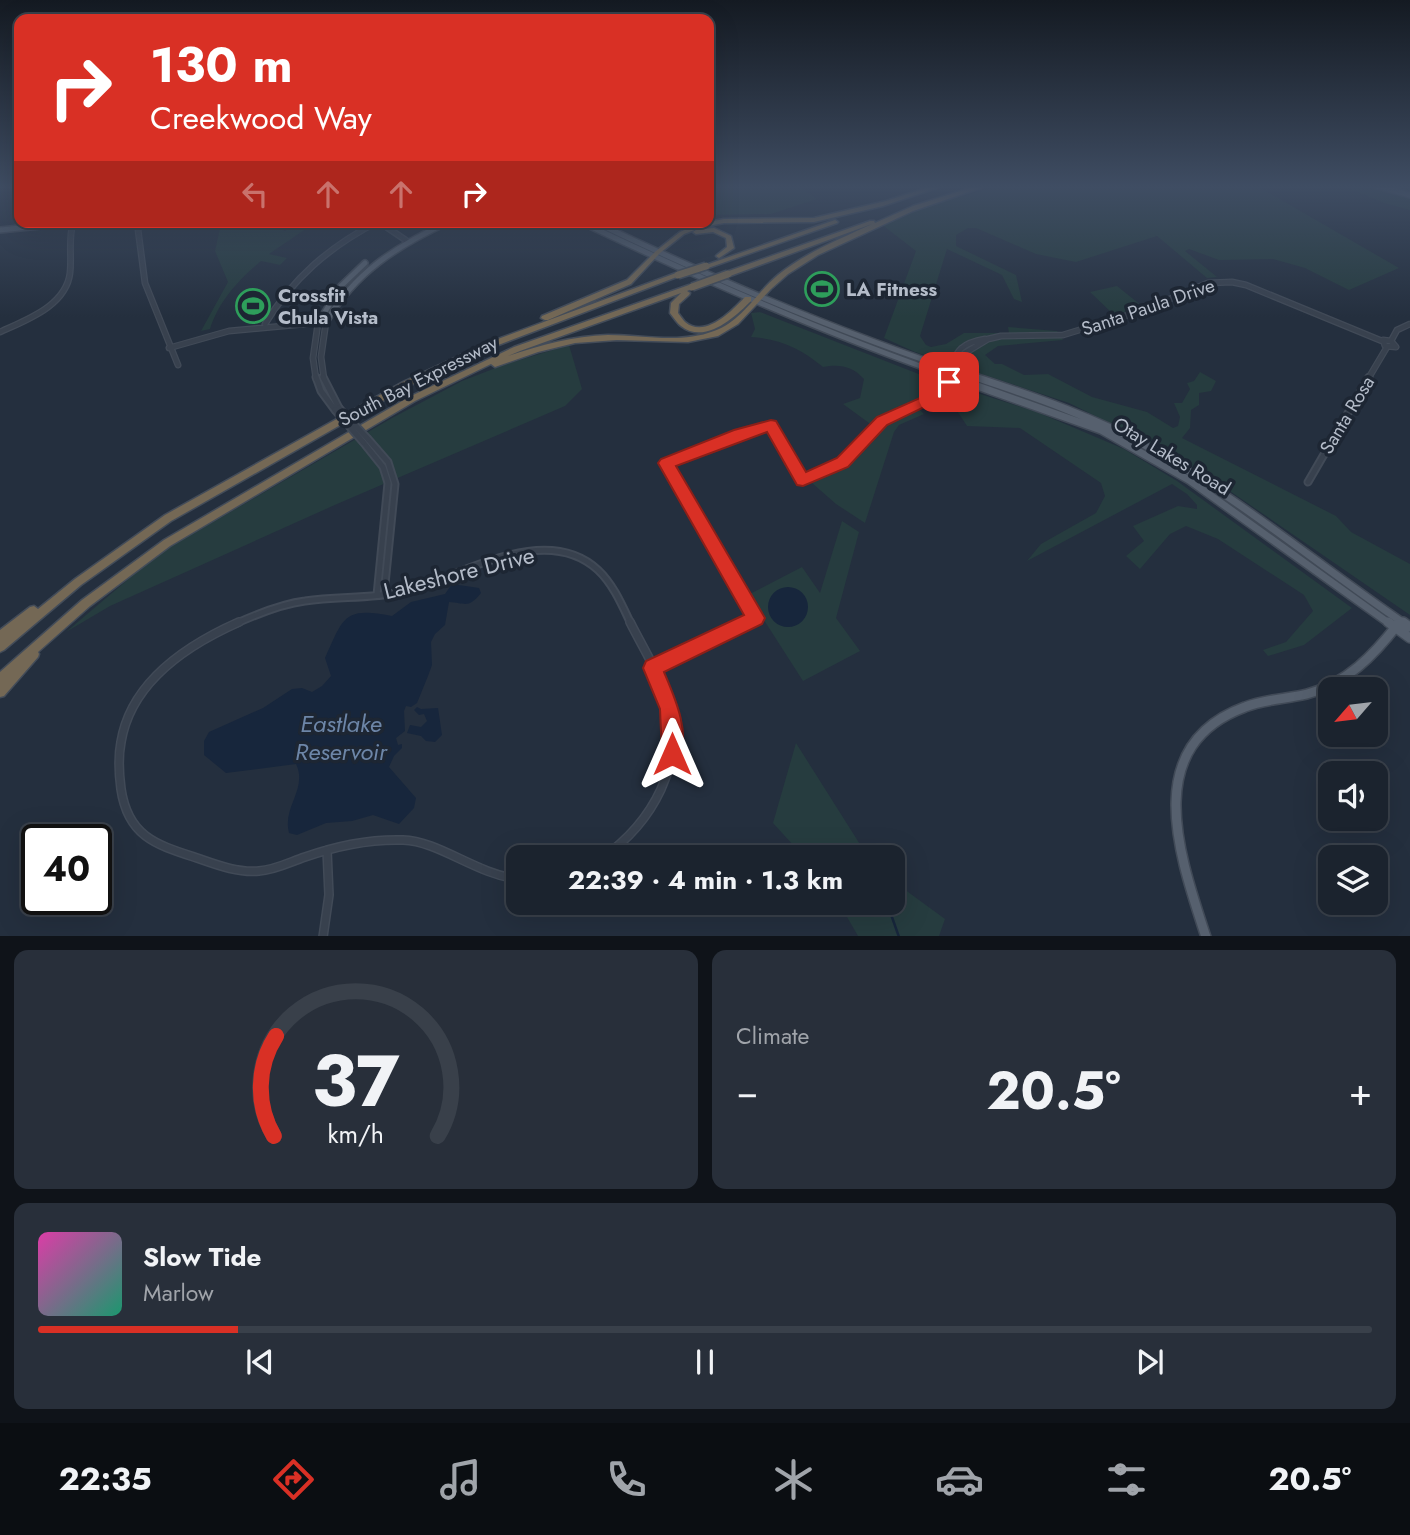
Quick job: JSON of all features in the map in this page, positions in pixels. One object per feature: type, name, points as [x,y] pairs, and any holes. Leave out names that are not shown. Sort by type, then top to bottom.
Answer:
[{"type":"highway","points":[[464,356],[626,284],[638,276],[658,254],[691,230]]},
{"type":"highway","points":[[658,254],[700,230],[717,230],[729,237],[732,243],[730,250],[705,264]]},
{"type":"highway","name":"South Bay Expressway","points":[[0,646],[68,589],[136,539],[200,498],[406,384],[464,356],[705,264],[807,230]]},
{"type":"highway","points":[[726,275],[852,230]]},
{"type":"highway","points":[[695,287],[679,297],[673,307],[677,319],[692,327],[705,329],[720,325],[794,266],[868,230]]},
{"type":"highway","name":"South Bay Expressway","points":[[0,678],[86,603],[144,559],[205,519],[454,377],[546,338],[726,275]]},
{"type":"highway","points":[[454,377],[545,348],[580,340],[706,337],[735,323],[754,299]]},
{"type":"highway","points":[[0,636],[68,589]]},
{"type":"highway","points":[[0,692],[86,603]]},
{"type":"main road","points":[[322,322],[350,284],[379,258],[424,230]]},
{"type":"main road","points":[[405,240],[430,230]]},
{"type":"main road","name":"Otay Lakes Road","points":[[599,230],[754,299]]},
{"type":"main road","name":"Otay Lakes Road","points":[[610,230],[754,299],[1101,430],[1172,469],[1398,624],[1410,627]]},
{"type":"main road","name":"Otay Lakes Road","points":[[950,374],[1063,407],[1136,440],[1195,475],[1282,537],[1398,624],[1410,638]]},
{"type":"main road","points":[[1230,509],[1282,537]]},
{"type":"main road","points":[[1206,936],[1180,856],[1175,825],[1178,772],[1196,739],[1212,722],[1239,709],[1340,681],[1398,624]]},
{"type":"street","points":[[0,332],[45,307],[63,289],[69,278],[67,240],[73,230]]},
{"type":"street","points":[[138,230],[145,284],[178,365]]},
{"type":"street","points":[[265,324],[289,287],[311,265],[364,230]]},
{"type":"street","points":[[390,230],[405,240]]},
{"type":"street","name":"Santa Paula Drive","points":[[653,668],[756,618],[666,463],[771,425],[803,480],[842,463],[886,418],[944,390],[955,354],[967,342],[1001,336],[1063,335],[1141,311],[1208,283],[1226,281],[1264,291],[1382,341]]},
{"type":"street","points":[[169,348],[215,332],[265,324],[322,322],[313,346],[313,368],[322,395],[388,462],[395,484],[380,595]]},
{"type":"street","points":[[1382,341],[1391,341],[1397,331],[1410,324]]},
{"type":"street","points":[[1382,341],[1387,347]]},
{"type":"street","name":"Santa Rosa","points":[[1308,482],[1387,347],[1396,347],[1391,341]]},
{"type":"street","name":"Lakeshore Drive","points":[[506,876],[474,867],[414,840],[358,842],[254,872],[228,869],[155,844],[135,829],[122,805],[118,757],[121,738],[136,702],[154,677],[177,655],[206,635],[284,603],[408,590],[496,559],[539,552],[569,555],[584,559],[607,578],[665,693],[672,717],[673,744],[668,774],[656,802],[640,825],[620,845]]},
{"type":"street","points":[[323,936],[329,895],[327,850]]},
{"type":"green space","points":[[220,230],[305,230],[269,254],[287,258],[280,265],[261,261],[245,275],[224,300],[210,329],[201,331],[228,282],[215,251]]},
{"type":"green space","points":[[888,230],[965,230],[956,235],[956,246],[1016,275],[1022,302],[1014,299],[1002,275],[947,249],[920,336],[926,345],[931,347],[946,344],[964,333],[1009,333],[1008,327],[1057,331],[1063,340],[998,346],[985,355],[995,364],[1002,364],[1024,375],[1048,374],[1092,397],[1147,412],[1173,428],[1178,426],[1180,417],[1174,403],[1182,403],[1190,389],[1187,383],[1194,381],[1200,372],[1216,381],[1211,391],[1199,393],[1199,405],[1191,410],[1190,428],[1182,438],[1336,516],[1351,532],[1410,564],[1410,615],[1170,453],[1069,403],[915,352],[884,338],[916,251]]},
{"type":"green space","points":[[980,230],[1333,230],[1399,268],[1349,290],[1305,268],[1273,259],[1219,260],[1189,249],[1185,251],[1217,277],[1207,278],[1157,236],[1076,262],[1036,254]]},
{"type":"green space","points":[[1117,286],[1142,307],[1114,315],[1090,292]]},
{"type":"green space","points":[[760,312],[934,380],[921,399],[913,403],[924,414],[899,425],[894,432],[865,523],[836,504],[812,483],[847,465],[880,431],[843,404],[860,398],[864,379],[845,367],[823,367],[789,346],[751,337],[755,329],[751,313]]},
{"type":"green space","points":[[569,345],[582,389],[565,406],[110,606],[66,632],[158,554],[392,418],[462,381]]},
{"type":"green space","points":[[952,385],[1037,412],[1124,449],[1177,481],[1352,608],[1304,645],[1268,656],[1263,650],[1286,642],[1313,611],[1304,595],[1218,539],[1186,526],[1170,534],[1140,569],[1126,556],[1144,541],[1133,526],[1178,506],[1197,509],[1197,505],[1187,494],[1172,484],[1027,561],[1041,544],[1096,513],[1105,496],[1101,483],[1020,428],[967,426],[946,394]]},
{"type":"green space","points":[[842,521],[859,532],[836,618],[860,651],[803,681],[748,595],[802,567],[820,593]]},
{"type":"green space","points":[[796,743],[860,845],[793,845],[773,823]]},
{"type":"green space","points":[[905,890],[945,919],[939,936],[858,936],[846,915],[905,915]]},
{"type":"water","name":"Eastlake Reservoir","points":[[452,584],[479,588],[481,593],[470,603],[449,602],[445,625],[431,642],[432,665],[417,703],[411,707],[406,706],[404,711],[405,731],[396,738],[402,748],[389,767],[416,798],[414,808],[399,824],[373,815],[352,821],[326,823],[297,835],[289,833],[289,815],[299,782],[296,764],[226,773],[204,755],[204,741],[209,732],[263,708],[292,689],[302,688],[312,692],[322,686],[331,676],[325,658],[337,632],[348,618],[364,613],[392,616],[411,602],[445,594]]},
{"type":"water","points":[[788,587],[796,588],[802,593],[807,599],[807,615],[802,621],[796,626],[788,627],[780,626],[774,621],[769,615],[768,607],[769,599],[774,593],[780,588]]},
{"type":"water","points":[[417,707],[438,708],[442,735],[435,742],[407,733],[410,725],[421,727],[427,721],[424,714],[419,715],[414,710]]},
{"type":"waterway","points":[[891,915],[899,936]]},
{"type":"place","name":"LA Fitness","points":[[822,289]]},
{"type":"place","name":"Crossfit Chula Vista","points":[[253,306]]},
{"type":"route","points":[[672,754],[672,717],[665,693],[653,668],[756,618],[666,463],[771,425],[803,480],[842,463],[882,421],[940,394],[949,382]]}]
